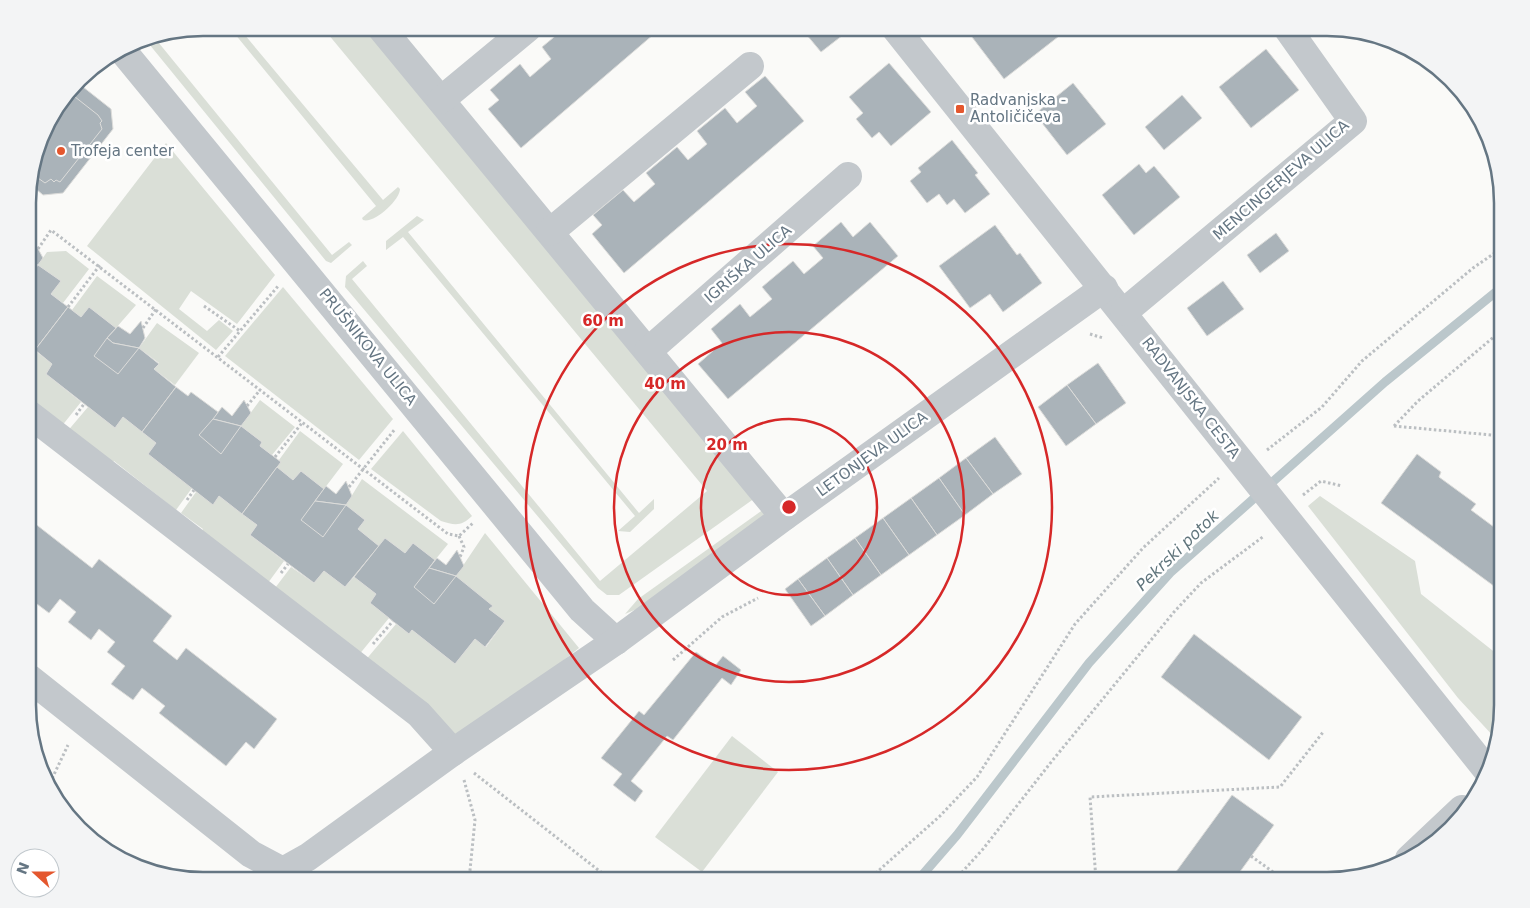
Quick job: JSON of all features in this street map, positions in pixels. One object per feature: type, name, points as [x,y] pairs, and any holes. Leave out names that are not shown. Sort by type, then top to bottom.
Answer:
[{"type":"street","points":[[388,36],[784,517]]},
{"type":"street","points":[[441,100],[518,36]]},
{"type":"street","name":"RADVANJSKA CESTA","points":[[901,36],[1104,288],[1286,503],[1483,765]]},
{"type":"street","name":"MENCINGERJEVA ULICA","points":[[1124,312],[1354,121],[1293,36]]},
{"type":"street","name":"PRUŠNIKOVA ULICA","points":[[126,55],[582,610],[616,640]]},
{"type":"street","points":[[550,232],[750,66]]},
{"type":"street","name":"IGRIŠKA ULICA","points":[[648,351],[848,176]]},
{"type":"street","name":"LETONJEVA ULICA","points":[[283,872],[457,757],[784,517],[1104,288]]},
{"type":"street","points":[[36,419],[419,714],[457,757]]},
{"type":"street","points":[[36,684],[81,720]]},
{"type":"street","name":"LETONJEVA ULICA","points":[[81,720],[250,854],[283,872]]},
{"type":"path","points":[[38,249],[51,230],[448,534],[459,536]]},
{"type":"path","points":[[1254,463],[1322,406],[1362,361],[1473,268],[1493,254]]},
{"type":"path","points":[[68,307],[100,266]]},
{"type":"path","points":[[218,357],[286,278]]},
{"type":"path","points":[[204,306],[240,331]]},
{"type":"path","points":[[143,328],[156,309]]},
{"type":"path","points":[[1493,338],[1418,401],[1394,426],[1493,435]]},
{"type":"path","points":[[247,406],[260,390]]},
{"type":"path","points":[[276,457],[302,423]]},
{"type":"path","points":[[348,487],[396,427]]},
{"type":"path","points":[[878,871],[940,816],[977,777],[1075,624],[1143,548],[1221,476]]},
{"type":"path","points":[[1286,503],[1321,481],[1342,486]]},
{"type":"path","points":[[459,536],[480,516]]},
{"type":"path","points":[[963,871],[983,849],[1174,612],[1201,583],[1267,534]]},
{"type":"path","points":[[459,536],[464,547],[460,557]]},
{"type":"path","points":[[673,660],[722,617],[758,598]]},
{"type":"path","points":[[53,777],[81,720]]},
{"type":"path","points":[[1095,871],[1090,797],[1280,787],[1324,731]]},
{"type":"path","points":[[457,757],[475,820],[470,872]]},
{"type":"path","points":[[457,757],[601,872]]},
{"type":"path","points":[[1251,856],[1272,871]]},
{"type":"shaded area","points":[[237,36],[246,36],[383,200],[398,187],[400,189],[396,199],[386,210],[380,215],[363,220],[362,218],[376,206]]},
{"type":"shaded area","points":[[330,36],[373,36],[755,498],[619,595],[607,595],[598,588],[345,287],[346,276],[363,261],[367,266],[352,279],[600,581],[707,491]]},
{"type":"shaded area","points":[[158,42],[332,255],[349,242],[352,245],[331,263],[326,261],[150,45]]},
{"type":"shaded area","points":[[166,143],[275,275],[237,324],[191,291],[179,309],[207,331],[219,320],[233,331],[216,350],[87,246]]},
{"type":"shaded area","points":[[417,216],[424,220],[408,232],[639,513],[654,499],[654,509],[630,532],[618,531],[635,516],[403,237],[386,250],[386,241]]},
{"type":"shaded area","points":[[66,251],[89,269],[63,303],[51,294],[61,281],[38,265],[47,252]]},
{"type":"shaded area","points":[[97,276],[136,305],[116,328],[89,307],[81,317],[72,310]]},
{"type":"shaded area","points":[[283,287],[393,419],[359,460],[225,356]]},
{"type":"shaded area","points":[[157,323],[199,353],[175,385],[154,369],[159,363],[139,348]]},
{"type":"shaded area","points":[[36,351],[52,364],[46,374],[81,402],[61,427],[36,408]]},
{"type":"shaded area","points":[[260,400],[295,427],[272,455],[260,446],[262,442],[241,426]]},
{"type":"shaded area","points":[[88,407],[115,428],[123,417],[156,443],[148,454],[192,488],[176,510],[114,461],[109,466],[66,433]]},
{"type":"shaded area","points":[[300,431],[343,464],[324,489],[301,471],[293,480],[277,467],[281,462],[279,460]]},
{"type":"shaded area","points":[[403,431],[472,516],[468,520],[457,524],[441,521],[371,469]]},
{"type":"shaded area","points":[[362,479],[448,544],[435,560],[413,543],[405,553],[385,538],[379,546],[358,529],[365,520],[346,505]]},
{"type":"shaded area","points":[[196,492],[213,504],[219,496],[257,525],[250,535],[284,561],[265,587],[199,536],[203,529],[181,513]]},
{"type":"shaded area","points":[[1320,496],[1415,561],[1421,594],[1493,651],[1491,734],[1458,698],[1308,506]]},
{"type":"shaded area","points":[[764,509],[766,517],[644,606],[625,614],[638,599]]},
{"type":"shaded area","points":[[485,533],[579,648],[460,742],[364,662],[396,624],[409,634],[412,630],[455,664],[475,639],[486,647],[505,621],[489,609],[492,606],[456,576]]},
{"type":"shaded area","points":[[291,567],[314,583],[324,571],[345,587],[354,577],[376,594],[370,603],[389,618],[358,656],[272,592]]},
{"type":"shaded area","points":[[732,736],[778,772],[702,872],[655,837]]},
{"type":"building","points":[[555,36],[652,36],[521,148],[488,109],[499,100],[490,90],[520,64],[530,77],[551,59],[542,47]]},
{"type":"building","points":[[808,36],[842,36],[821,52]]},
{"type":"building","points":[[973,36],[1059,36],[1004,79],[972,37]]},
{"type":"building","points":[[1266,49],[1299,90],[1251,128],[1219,87]]},
{"type":"building","points":[[889,63],[931,112],[891,146],[879,132],[872,138],[856,119],[863,113],[849,97]]},
{"type":"building","points":[[765,76],[804,121],[624,273],[592,234],[602,225],[593,215],[623,190],[634,202],[655,184],[646,173],[677,147],[688,160],[707,144],[697,131],[725,108],[737,123],[757,106],[745,92]]},
{"type":"building","points":[[1073,83],[1106,124],[1067,155],[1035,114]]},
{"type":"building","name":"Trofeja center","points":[[83,87],[111,109],[113,129],[63,193],[43,195],[37,190],[38,182],[42,160],[49,139],[64,111]]},
{"type":"building","points":[[1182,95],[1202,118],[1164,150],[1145,127]]},
{"type":"building","name":"Trofeja center","points":[[75,97],[98,115],[102,121],[100,123],[102,129],[60,182],[56,180],[54,182],[51,179],[45,183],[39,178],[49,139],[64,111]]},
{"type":"building","points":[[952,140],[978,173],[975,175],[990,194],[965,213],[954,199],[947,205],[939,194],[927,203],[910,181],[921,172],[918,168]]},
{"type":"building","points":[[1139,164],[1146,173],[1154,166],[1180,197],[1134,235],[1102,195]]},
{"type":"building","points":[[841,222],[853,237],[870,222],[898,256],[728,399],[698,364],[722,343],[711,329],[740,304],[750,317],[772,299],[762,287],[793,261],[804,274],[823,258],[813,246]]},
{"type":"building","points":[[995,225],[1017,255],[1020,253],[1042,283],[1003,312],[990,294],[970,308],[939,266]]},
{"type":"building","points":[[1276,233],[1289,251],[1260,273],[1247,255]]},
{"type":"building","points":[[36,245],[43,258],[38,265],[36,264]]},
{"type":"building","points":[[36,264],[61,281],[51,294],[68,307],[36,349]]},
{"type":"building","points":[[1223,281],[1244,309],[1207,336],[1187,308]]},
{"type":"building","points":[[68,307],[81,317],[89,307],[116,328],[107,338],[113,343],[139,348],[159,364],[154,369],[176,387],[142,432],[123,417],[115,428],[46,374],[52,364],[36,351]]},
{"type":"building","points":[[141,321],[145,338],[139,348],[113,343],[107,338],[118,326],[130,334]]},
{"type":"building","points":[[107,338],[113,343],[139,348],[118,374],[94,356]]},
{"type":"building","points":[[1098,363],[1126,403],[1096,424],[1067,385]]},
{"type":"building","points":[[1067,385],[1096,424],[1066,446],[1038,407]]},
{"type":"building","points":[[176,387],[188,396],[191,392],[218,412],[214,420],[241,426],[262,442],[260,446],[281,462],[242,514],[219,496],[213,505],[148,454],[156,443],[142,432]]},
{"type":"building","points":[[244,400],[251,413],[241,426],[213,419],[222,407],[232,416]]},
{"type":"building","points":[[213,419],[241,426],[221,454],[199,435]]},
{"type":"building","points":[[995,437],[1022,474],[993,494],[966,458]]},
{"type":"building","points":[[1417,454],[1441,472],[1439,477],[1476,504],[1471,510],[1493,526],[1493,585],[1381,503]]},
{"type":"building","points":[[966,458],[993,494],[965,515],[939,478]]},
{"type":"building","points":[[277,467],[293,480],[301,471],[324,489],[315,501],[317,503],[346,505],[365,520],[358,529],[379,546],[345,587],[324,571],[314,583],[250,535],[257,525],[242,514]]},
{"type":"building","points":[[939,478],[965,515],[937,535],[911,498]]},
{"type":"building","points":[[346,481],[352,496],[346,505],[315,501],[326,486],[336,494]]},
{"type":"building","points":[[911,498],[937,535],[909,555],[883,518]]},
{"type":"building","points":[[315,501],[346,505],[323,537],[301,520]]},
{"type":"building","points":[[883,518],[909,555],[881,575],[855,538]]},
{"type":"building","points":[[36,524],[92,568],[99,559],[172,616],[153,641],[177,660],[186,648],[277,719],[254,749],[246,742],[226,766],[159,713],[165,706],[142,688],[133,700],[111,684],[125,666],[107,652],[115,642],[99,629],[91,640],[68,622],[76,612],[60,599],[49,613],[36,603]]},
{"type":"building","points":[[385,538],[405,553],[413,543],[435,560],[430,569],[456,576],[493,606],[489,609],[505,621],[485,647],[475,639],[455,664],[412,630],[409,634],[370,603],[376,594],[354,577]]},
{"type":"building","points":[[855,538],[881,575],[853,595],[827,558]]},
{"type":"building","points":[[457,550],[464,566],[456,576],[429,568],[437,558],[446,565]]},
{"type":"building","points":[[827,558],[853,595],[825,616],[798,579]]},
{"type":"building","points":[[429,568],[456,576],[434,604],[414,587]]},
{"type":"building","points":[[798,579],[825,616],[811,626],[785,589]]},
{"type":"building","points":[[1194,634],[1302,717],[1269,760],[1161,677]]},
{"type":"building","points":[[696,652],[715,666],[723,656],[741,670],[731,685],[722,678],[673,740],[667,736],[631,781],[643,791],[635,802],[613,785],[622,774],[601,758],[639,711],[644,715]]},
{"type":"building","points":[[1232,795],[1274,825],[1240,871],[1176,871]]},
{"type":"waterway","name":"Pekrski potok","points":[[925,871],[957,835],[1089,663],[1170,573],[1385,382],[1493,294]]},
{"type":"place","name":"Radvanjska - Antoličičeva","points":[[960,109]]},
{"type":"place","name":"Trofeja center","points":[[61,151]]}]
